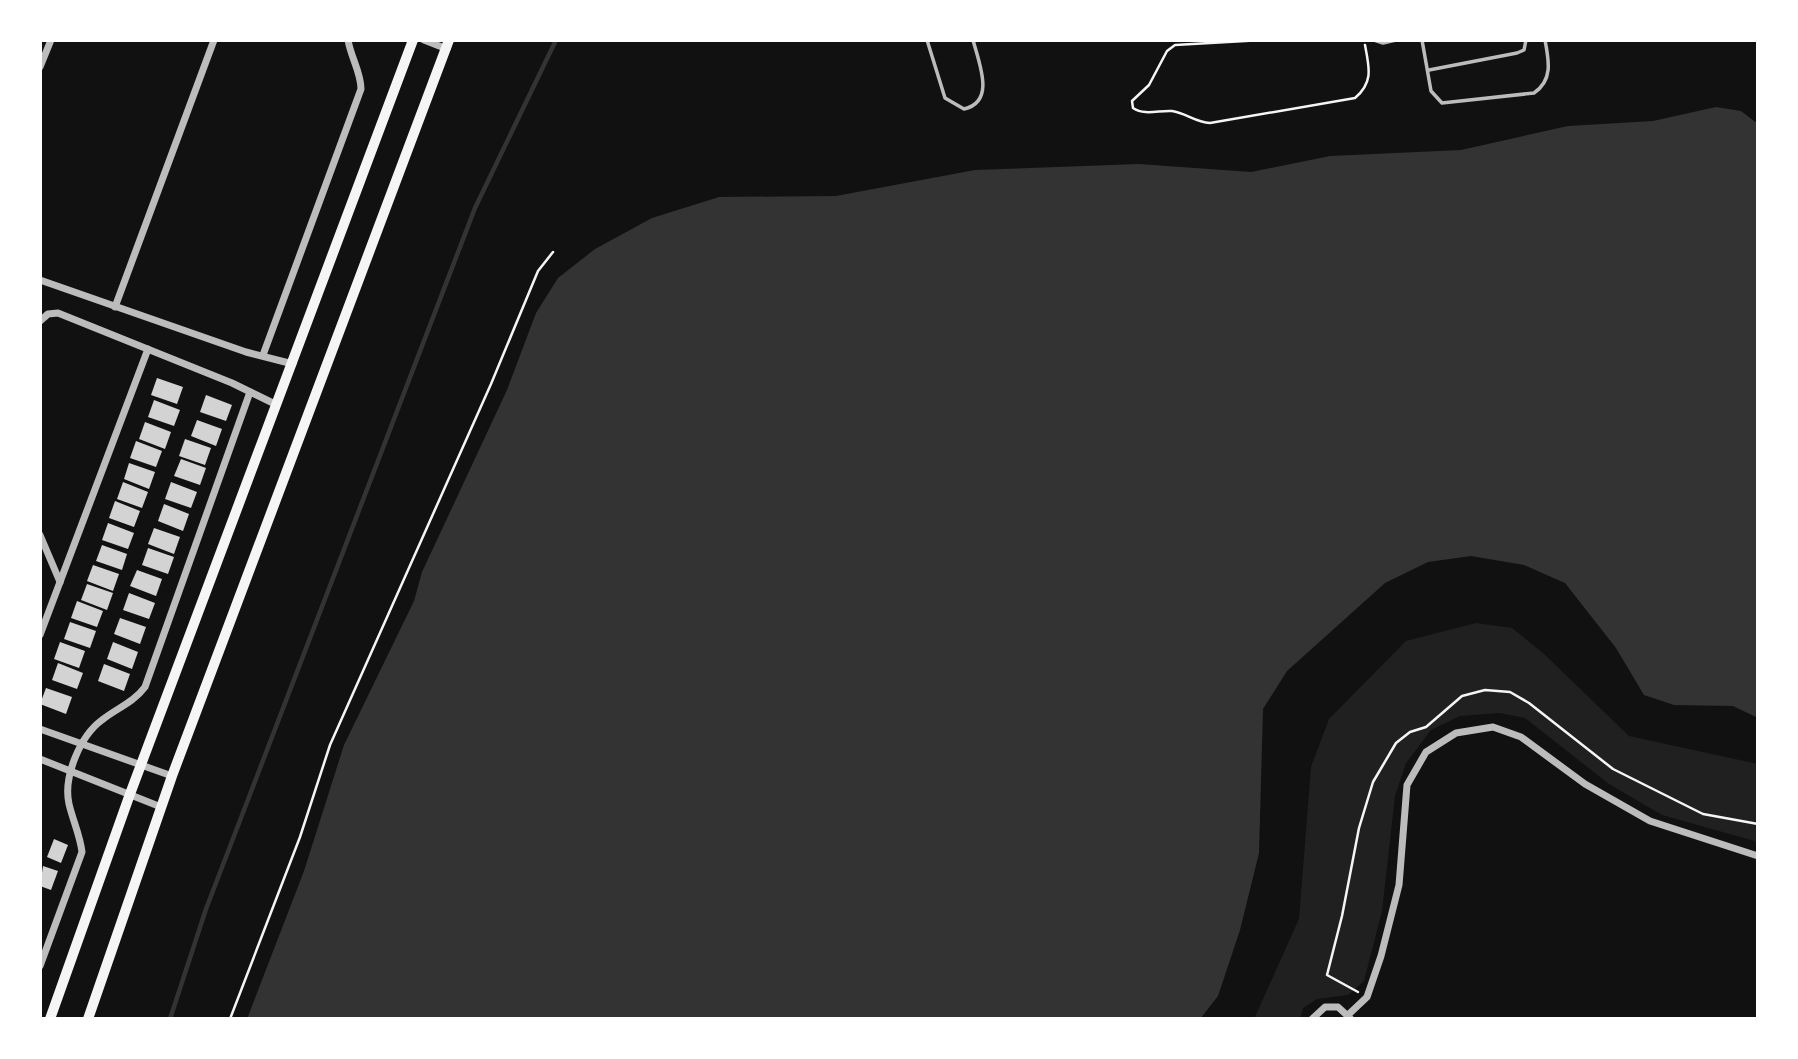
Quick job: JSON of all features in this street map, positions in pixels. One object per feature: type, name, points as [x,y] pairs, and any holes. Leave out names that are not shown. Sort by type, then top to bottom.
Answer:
[{"type":"main road","points":[[50,1019],[130,794],[413,40]]},
{"type":"main road","points":[[88,1019],[172,776],[448,44]]},
{"type":"street","points":[[40,67],[51,40]]},
{"type":"street","points":[[115,307],[214,40]]},
{"type":"street","points":[[263,355],[361,89],[361,78],[350,55],[348,40]]},
{"type":"street","points":[[424,40],[448,44]]},
{"type":"street","points":[[40,280],[293,364]]},
{"type":"street","points":[[40,321],[48,314],[58,313],[277,405]]},
{"type":"street","points":[[40,635],[148,349]]},
{"type":"street","points":[[40,966],[82,852],[80,837],[69,806],[72,771],[82,745],[99,722],[128,705],[145,687],[250,392]]},
{"type":"street","points":[[40,535],[60,582]]},
{"type":"street","points":[[1312,1019],[1325,1007],[1338,1007],[1350,1017],[1367,997],[1399,885],[1407,785],[1426,752],[1456,733],[1493,727],[1521,737],[1585,783],[1650,821],[1758,856]]},
{"type":"street","points":[[40,729],[141,768],[172,776]]},
{"type":"street","points":[[40,759],[161,807]]},
{"type":"lane","points":[[927,40],[945,98],[964,109],[980,101],[984,83],[973,40]]},
{"type":"lane","points":[[1374,40],[1383,43],[1396,40]]},
{"type":"lane","points":[[1423,40],[1431,91],[1442,103],[1534,93],[1544,86],[1548,77],[1545,40]]},
{"type":"lane","points":[[1429,70],[1517,53],[1524,50],[1526,40]]},
{"type":"path","points":[[1263,40],[1175,45],[1167,51],[1149,85],[1132,101],[1133,108],[1138,111],[1172,111],[1196,122],[1210,123],[1355,98],[1367,88],[1370,71],[1363,40]]},
{"type":"path","points":[[230,1019],[300,837],[330,745],[491,384],[538,271],[554,251]]},
{"type":"path","points":[[1367,997],[1327,975],[1373,782],[1396,743],[1410,732],[1426,726],[1462,696],[1485,690],[1510,692],[1529,703],[1613,769],[1703,814],[1758,824]]},
{"type":"shaded area","points":[[1716,107],[1741,111],[1758,124],[1758,718],[1733,706],[1674,705],[1644,695],[1616,648],[1565,583],[1524,565],[1471,556],[1428,562],[1385,583],[1287,671],[1263,709],[1259,853],[1240,930],[1218,996],[1200,1019],[247,1019],[304,871],[344,745],[414,601],[422,572],[507,390],[536,313],[558,278],[595,249],[652,218],[719,197],[836,196],[975,170],[1139,164],[1251,172],[1330,156],[1461,150],[1568,126],[1653,121]]},
{"type":"shaded area","points":[[1476,623],[1512,628],[1543,653],[1629,736],[1758,764],[1758,842],[1662,815],[1609,784],[1525,718],[1499,713],[1460,716],[1431,730],[1406,763],[1395,796],[1382,911],[1364,981],[1348,995],[1317,999],[1303,1008],[1300,1019],[1254,1019],[1299,919],[1311,767],[1329,719],[1406,641]]},
{"type":"building","points":[[157,378],[183,387],[177,404],[151,395]]},
{"type":"building","points":[[206,395],[232,405],[226,421],[200,412]]},
{"type":"building","points":[[154,400],[180,410],[174,426],[148,417]]},
{"type":"building","points":[[197,420],[222,429],[216,446],[191,436]]},
{"type":"building","points":[[145,422],[171,432],[165,449],[139,439]]},
{"type":"building","points":[[185,439],[211,448],[205,465],[179,456]]},
{"type":"building","points":[[136,441],[162,451],[156,467],[130,458]]},
{"type":"building","points":[[181,459],[206,468],[200,485],[174,476]]},
{"type":"building","points":[[129,463],[155,472],[149,489],[124,479]]},
{"type":"building","points":[[123,482],[148,492],[142,508],[117,499]]},
{"type":"building","points":[[171,482],[197,492],[191,508],[165,499]]},
{"type":"building","points":[[115,501],[140,511],[134,527],[109,518]]},
{"type":"building","points":[[164,504],[189,514],[183,531],[158,521]]},
{"type":"building","points":[[108,523],[134,533],[128,549],[102,540]]},
{"type":"building","points":[[154,528],[180,537],[174,554],[148,544]]},
{"type":"building","points":[[102,545],[127,554],[122,570],[96,561]]},
{"type":"building","points":[[148,548],[174,557],[168,574],[142,565]]},
{"type":"building","points":[[93,565],[119,574],[113,591],[87,581]]},
{"type":"building","points":[[137,570],[162,579],[156,596],[130,586]]},
{"type":"building","points":[[87,584],[113,593],[107,610],[81,600]]},
{"type":"building","points":[[129,593],[155,603],[149,619],[123,610]]},
{"type":"building","points":[[77,601],[103,611],[97,627],[71,618]]},
{"type":"building","points":[[120,618],[146,627],[140,644],[114,634]]},
{"type":"building","points":[[70,622],[96,631],[90,648],[64,639]]},
{"type":"building","points":[[60,642],[85,651],[79,668],[54,659]]},
{"type":"building","points":[[113,642],[138,652],[132,669],[107,659]]},
{"type":"building","points":[[58,663],[83,673],[77,689],[52,680]]},
{"type":"building","points":[[104,664],[130,674],[124,691],[98,681]]},
{"type":"building","points":[[46,688],[72,697],[66,714],[40,704]]},
{"type":"building","points":[[54,839],[68,845],[61,863],[47,857]]},
{"type":"building","points":[[43,866],[58,871],[51,890],[40,886]]},
{"type":"waterway","points":[[170,1019],[206,909],[475,208],[556,40]]}]
